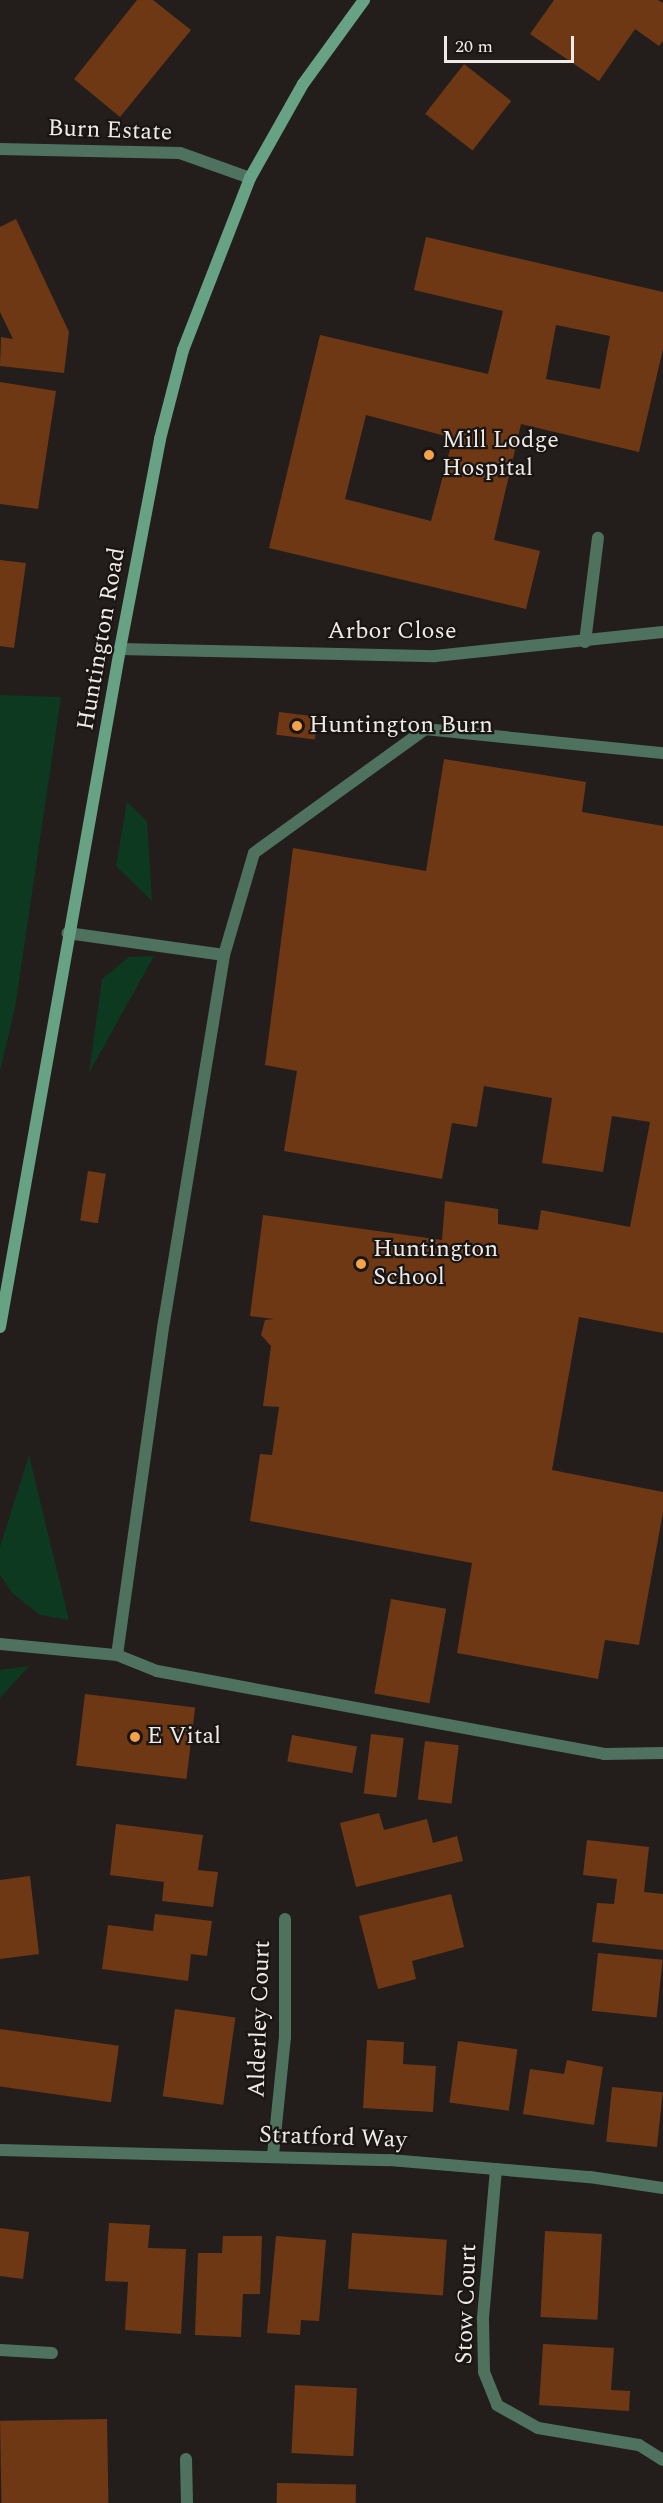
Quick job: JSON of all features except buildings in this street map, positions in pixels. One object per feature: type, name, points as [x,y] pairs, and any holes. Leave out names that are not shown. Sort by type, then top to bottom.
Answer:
[{"type":"street","name":"Huntington Road","points":[[0,1327],[120,649],[160,439],[183,350],[250,178],[303,84],[364,0]]},
{"type":"street","name":"Burn Estate","points":[[0,149],[180,153],[250,178]]},
{"type":"street","points":[[585,642],[598,538]]},
{"type":"street","name":"Arbor Close","points":[[120,649],[435,656],[663,632]]},
{"type":"street","points":[[117,1655],[164,1322],[224,955],[254,853],[425,729],[663,753]]},
{"type":"street","points":[[68,933],[224,955]]},
{"type":"street","points":[[0,1644],[117,1655],[157,1671],[604,1754],[663,1753]]},
{"type":"street","name":"Alderley Court","points":[[273,2155],[285,2037],[285,1919]]},
{"type":"street","name":"Stratford Way","points":[[0,2150],[273,2155],[496,2169],[663,2188]]},
{"type":"street","name":"Stow Court","points":[[496,2169],[483,2319],[484,2372],[497,2405],[538,2428],[639,2445],[663,2460]]},
{"type":"street","points":[[0,2350],[51,2353]]},
{"type":"street","points":[[186,2459],[187,2503]]},
{"type":"green space","points":[[0,695],[61,697],[15,1008],[0,1071]]},
{"type":"green space","points":[[127,802],[147,821],[152,901],[116,866]]},
{"type":"green space","points":[[154,956],[89,1073],[102,979],[129,957]]},
{"type":"green space","points":[[29,1455],[69,1620],[40,1615],[12,1593],[0,1575],[0,1547]]},
{"type":"green space","points":[[29,1666],[0,1698],[0,1670]]},
{"type":"place","name":"Mill Lodge Hospital","points":[[429,455]]},
{"type":"place","name":"Huntington Burn","points":[[297,726]]},
{"type":"place","name":"Huntington School","points":[[361,1264]]},
{"type":"place","name":"E Vital","points":[[135,1737]]}]
